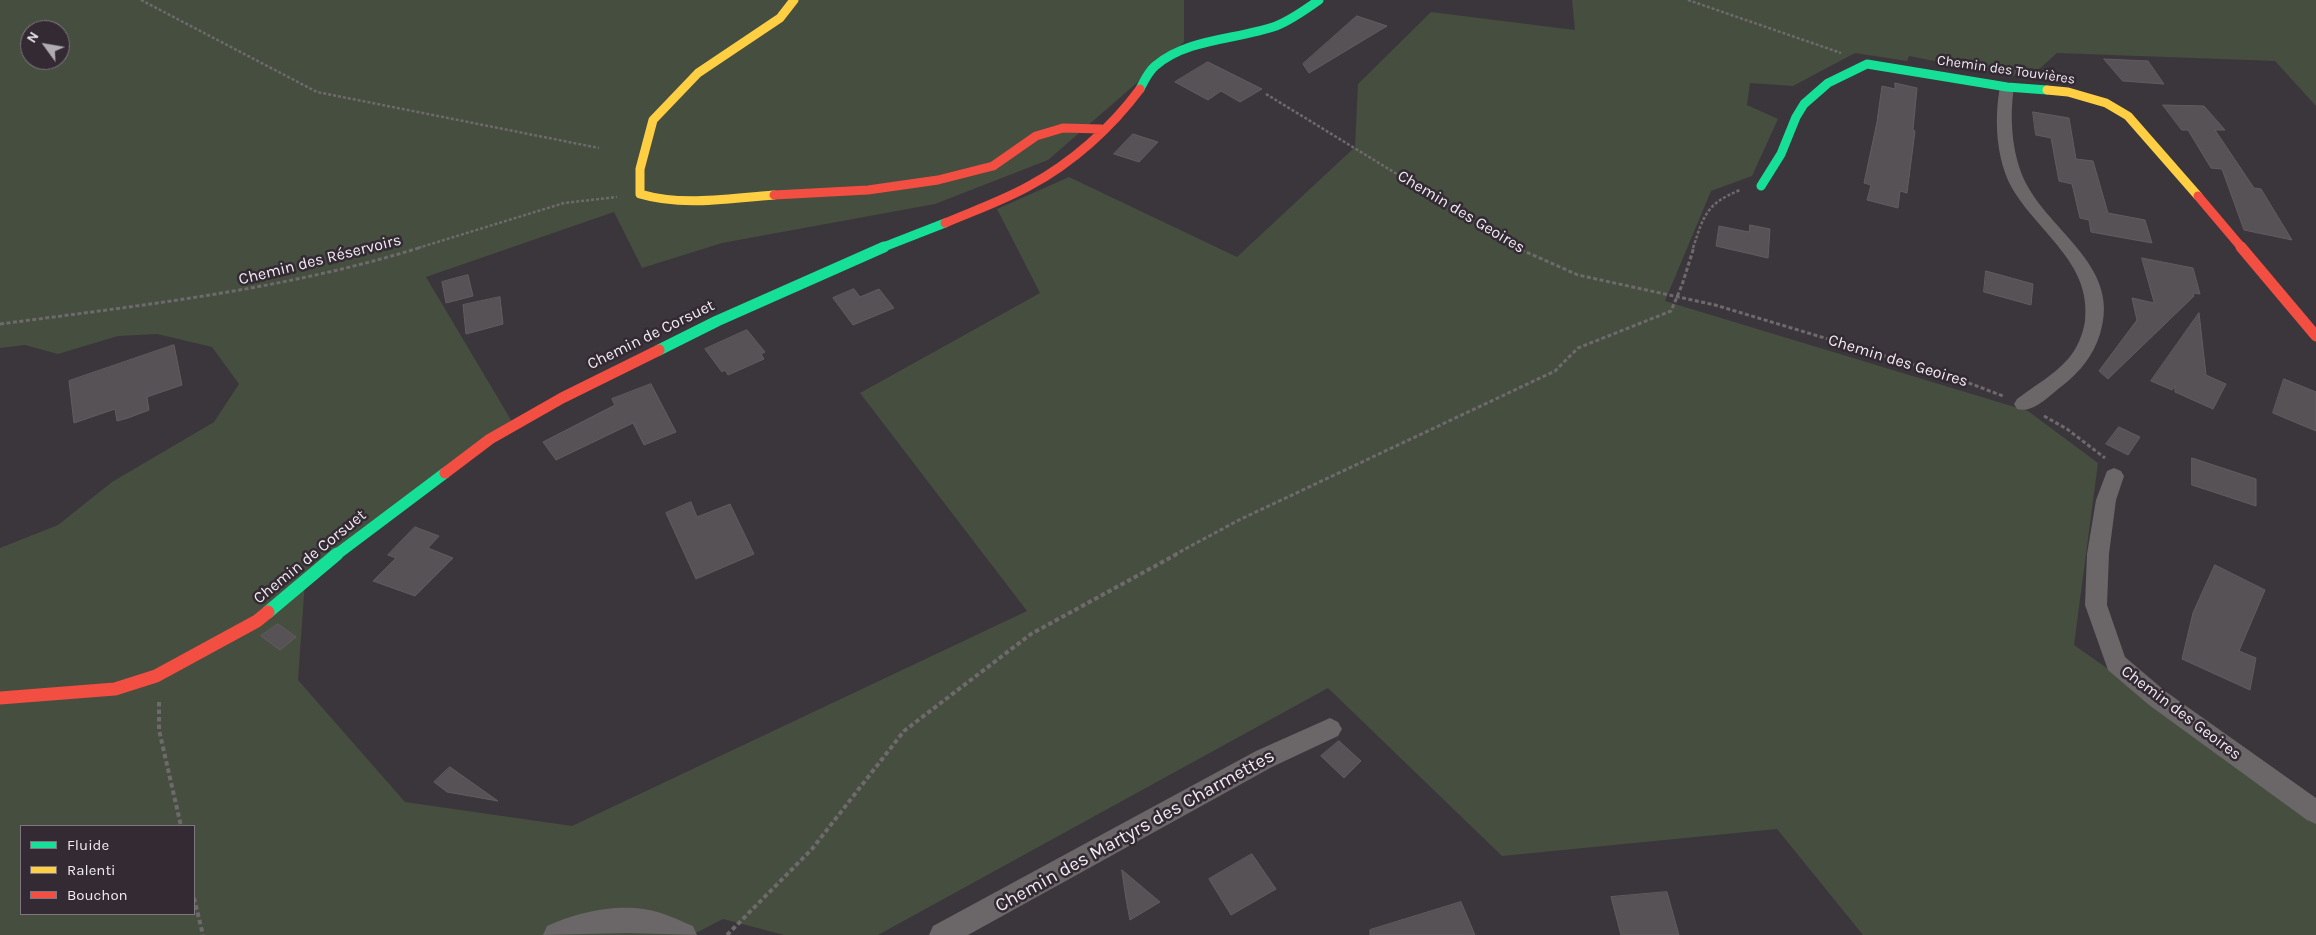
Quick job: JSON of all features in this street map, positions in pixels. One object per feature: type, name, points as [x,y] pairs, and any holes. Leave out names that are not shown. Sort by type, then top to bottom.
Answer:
[{"type":"street","points":[[794,0],[780,18],[698,73],[653,120],[640,169],[640,194],[650,198],[670,201],[877,189],[938,180],[993,166],[1036,136],[1063,128],[1101,129]]},
{"type":"street","name":"Chemin de Corsuet","points":[[0,698],[33,697],[115,689],[156,676],[192,658],[256,621],[382,521],[490,439],[599,378],[717,321],[862,256],[934,228],[1030,186],[1071,158],[1130,102],[1154,67],[1180,53],[1220,38],[1269,28],[1296,16],[1319,0]]},
{"type":"street","points":[[1761,186],[1783,148],[1797,114],[1806,101],[1823,86],[1848,71],[1867,64]]},
{"type":"street","name":"Chemin des Touvières","points":[[1867,64],[2007,87],[2068,92],[2106,103],[2128,116],[2274,284],[2316,336]]},
{"type":"street","points":[[2007,87],[2004,98],[2004,118],[2014,171],[2020,187],[2083,267],[2094,291],[2096,315],[2090,340],[2075,364],[2024,404]]},
{"type":"street","name":"Chemin des Geoires","points":[[2114,476],[2106,500],[2098,554],[2096,604],[2116,664],[2157,698],[2316,812]]},
{"type":"street","name":"Chemin des Martyrs des Charmettes","points":[[942,935],[1264,759],[1330,729]]},
{"type":"street","points":[[556,935],[565,930],[617,919],[653,922],[684,935]]},
{"type":"path","points":[[141,0],[317,92],[599,148]]},
{"type":"path","points":[[1688,0],[1837,51],[1867,64]]},
{"type":"path","name":"Chemin des Geoires","points":[[1266,94],[1508,244],[1578,274],[1715,305],[1948,375],[2024,404],[2067,429],[2107,460],[2114,476]]},
{"type":"path","points":[[727,935],[812,849],[904,731],[1031,634],[1239,520],[1555,371],[1578,348],[1671,311],[1680,297],[1702,222],[1715,201],[1742,189],[1761,186]]},
{"type":"path","name":"Chemin des Réservoirs","points":[[0,324],[174,301],[276,285],[374,262],[564,203],[640,194]]},
{"type":"path","points":[[156,676],[159,730],[181,825]]},
{"type":"path","points":[[195,902],[203,935]]},
{"type":"green space","points":[[0,0],[1184,0],[1184,42],[1048,160],[935,204],[722,243],[642,268],[614,212],[426,277],[514,425],[305,581],[298,680],[405,802],[572,826],[1027,611],[860,393],[1040,293],[997,209],[1069,177],[1237,257],[1355,147],[1358,84],[1431,12],[1575,30],[1572,0],[2316,0],[2316,106],[2275,61],[2057,53],[2037,71],[2010,76],[1909,56],[1907,61],[1855,53],[1793,86],[1750,83],[1747,105],[1778,119],[1752,176],[1711,191],[1665,301],[2028,411],[2098,463],[2074,645],[2316,815],[2316,935],[1863,935],[1777,829],[1502,856],[1328,688],[878,935],[784,935],[723,919],[692,935],[0,935],[0,548],[58,525],[112,482],[214,422],[239,384],[212,347],[157,334],[118,336],[58,354],[25,345],[0,348]]},
{"type":"building","points":[[1357,16],[1387,26],[1309,73],[1303,64]]},
{"type":"building","points":[[2104,59],[2148,61],[2164,84],[2123,81]]},
{"type":"building","points":[[1208,62],[1262,89],[1240,102],[1221,91],[1208,100],[1175,82]]},
{"type":"building","points":[[1895,83],[1917,88],[1913,130],[1915,131],[1907,193],[1900,191],[1898,208],[1867,200],[1871,185],[1864,183],[1877,122],[1882,86],[1895,89]]},
{"type":"building","points":[[2163,105],[2204,106],[2225,130],[2215,130],[2254,188],[2261,189],[2292,240],[2244,230],[2222,169],[2211,168],[2188,130],[2182,130]]},
{"type":"building","points":[[2033,112],[2069,118],[2076,159],[2093,161],[2108,213],[2145,220],[2152,243],[2091,232],[2089,220],[2080,218],[2072,184],[2059,181],[2051,138],[2036,135]]},
{"type":"building","points":[[1133,134],[1158,142],[1139,162],[1114,154]]},
{"type":"building","points":[[1750,225],[1770,229],[1768,258],[1716,246],[1719,226],[1749,232]]},
{"type":"building","points":[[2142,258],[2193,268],[2200,294],[2193,293],[2194,296],[2108,379],[2099,371],[2137,320],[2132,298],[2154,303]]},
{"type":"building","points":[[1986,271],[2033,284],[2031,305],[1984,292]]},
{"type":"building","points":[[468,275],[473,296],[446,303],[442,282]]},
{"type":"building","points":[[854,289],[860,297],[879,289],[894,308],[853,325],[833,298]]},
{"type":"building","points":[[500,297],[503,324],[466,334],[463,305]]},
{"type":"building","points":[[2199,313],[2206,375],[2226,384],[2213,409],[2175,392],[2175,386],[2172,390],[2151,381]]},
{"type":"building","points":[[747,330],[765,352],[761,354],[764,359],[728,375],[725,370],[722,372],[705,349]]},
{"type":"building","points":[[174,345],[182,385],[147,397],[149,410],[128,418],[117,421],[115,409],[74,423],[69,381]]},
{"type":"building","points":[[2284,379],[2316,392],[2316,431],[2273,413]]},
{"type":"building","points":[[651,384],[676,432],[644,445],[633,423],[556,460],[543,442],[615,405],[612,399]]},
{"type":"building","points":[[2119,427],[2140,437],[2128,455],[2106,444]]},
{"type":"building","points":[[2192,458],[2256,479],[2256,506],[2192,485]]},
{"type":"building","points":[[691,502],[697,517],[730,504],[754,554],[696,579],[666,513]]},
{"type":"building","points":[[415,527],[439,536],[428,548],[453,558],[415,596],[373,581],[396,558],[388,555]]},
{"type":"building","points":[[2215,565],[2265,590],[2239,651],[2256,658],[2250,690],[2182,659],[2193,613]]},
{"type":"building","points":[[278,624],[296,637],[280,650],[261,636]]},
{"type":"building","points":[[1339,741],[1361,761],[1344,778],[1321,756]]},
{"type":"building","points":[[450,767],[498,801],[447,792],[434,782]]},
{"type":"building","points":[[1252,854],[1276,889],[1231,915],[1209,879]]},
{"type":"building","points":[[1122,870],[1160,902],[1130,920],[1126,899]]},
{"type":"building","points":[[1667,892],[1679,935],[1621,935],[1611,897]]},
{"type":"building","points":[[1461,902],[1475,935],[1370,935],[1370,930]]},
{"type":"traffic: fast","points":[[1140,89],[1155,66],[1181,51],[1275,26],[1295,16],[1319,0]]},
{"type":"traffic: fast","points":[[1761,186],[1781,154],[1796,117],[1804,104],[1828,83],[1867,64],[2007,87],[2047,90]]},
{"type":"traffic: fast","points":[[659,350],[717,321],[862,256],[945,223]]},
{"type":"traffic: fast","points":[[268,612],[335,556],[445,473]]},
{"type":"traffic: slow","points":[[774,195],[688,201],[654,198],[640,194],[640,169],[653,120],[698,73],[780,18],[794,0]]},
{"type":"traffic: slow","points":[[2047,90],[2068,92],[2106,103],[2128,116],[2198,196]]},
{"type":"traffic: jam","points":[[945,223],[1019,191],[1058,168],[1104,130],[1140,89]]},
{"type":"traffic: jam","points":[[774,195],[868,190],[938,180],[993,166],[1036,136],[1063,128],[1101,129]]},
{"type":"traffic: jam","points":[[2198,196],[2316,336]]},
{"type":"traffic: jam","points":[[445,473],[490,439],[562,398],[659,350]]},
{"type":"traffic: jam","points":[[0,698],[115,689],[156,676],[257,621],[268,612]]}]
